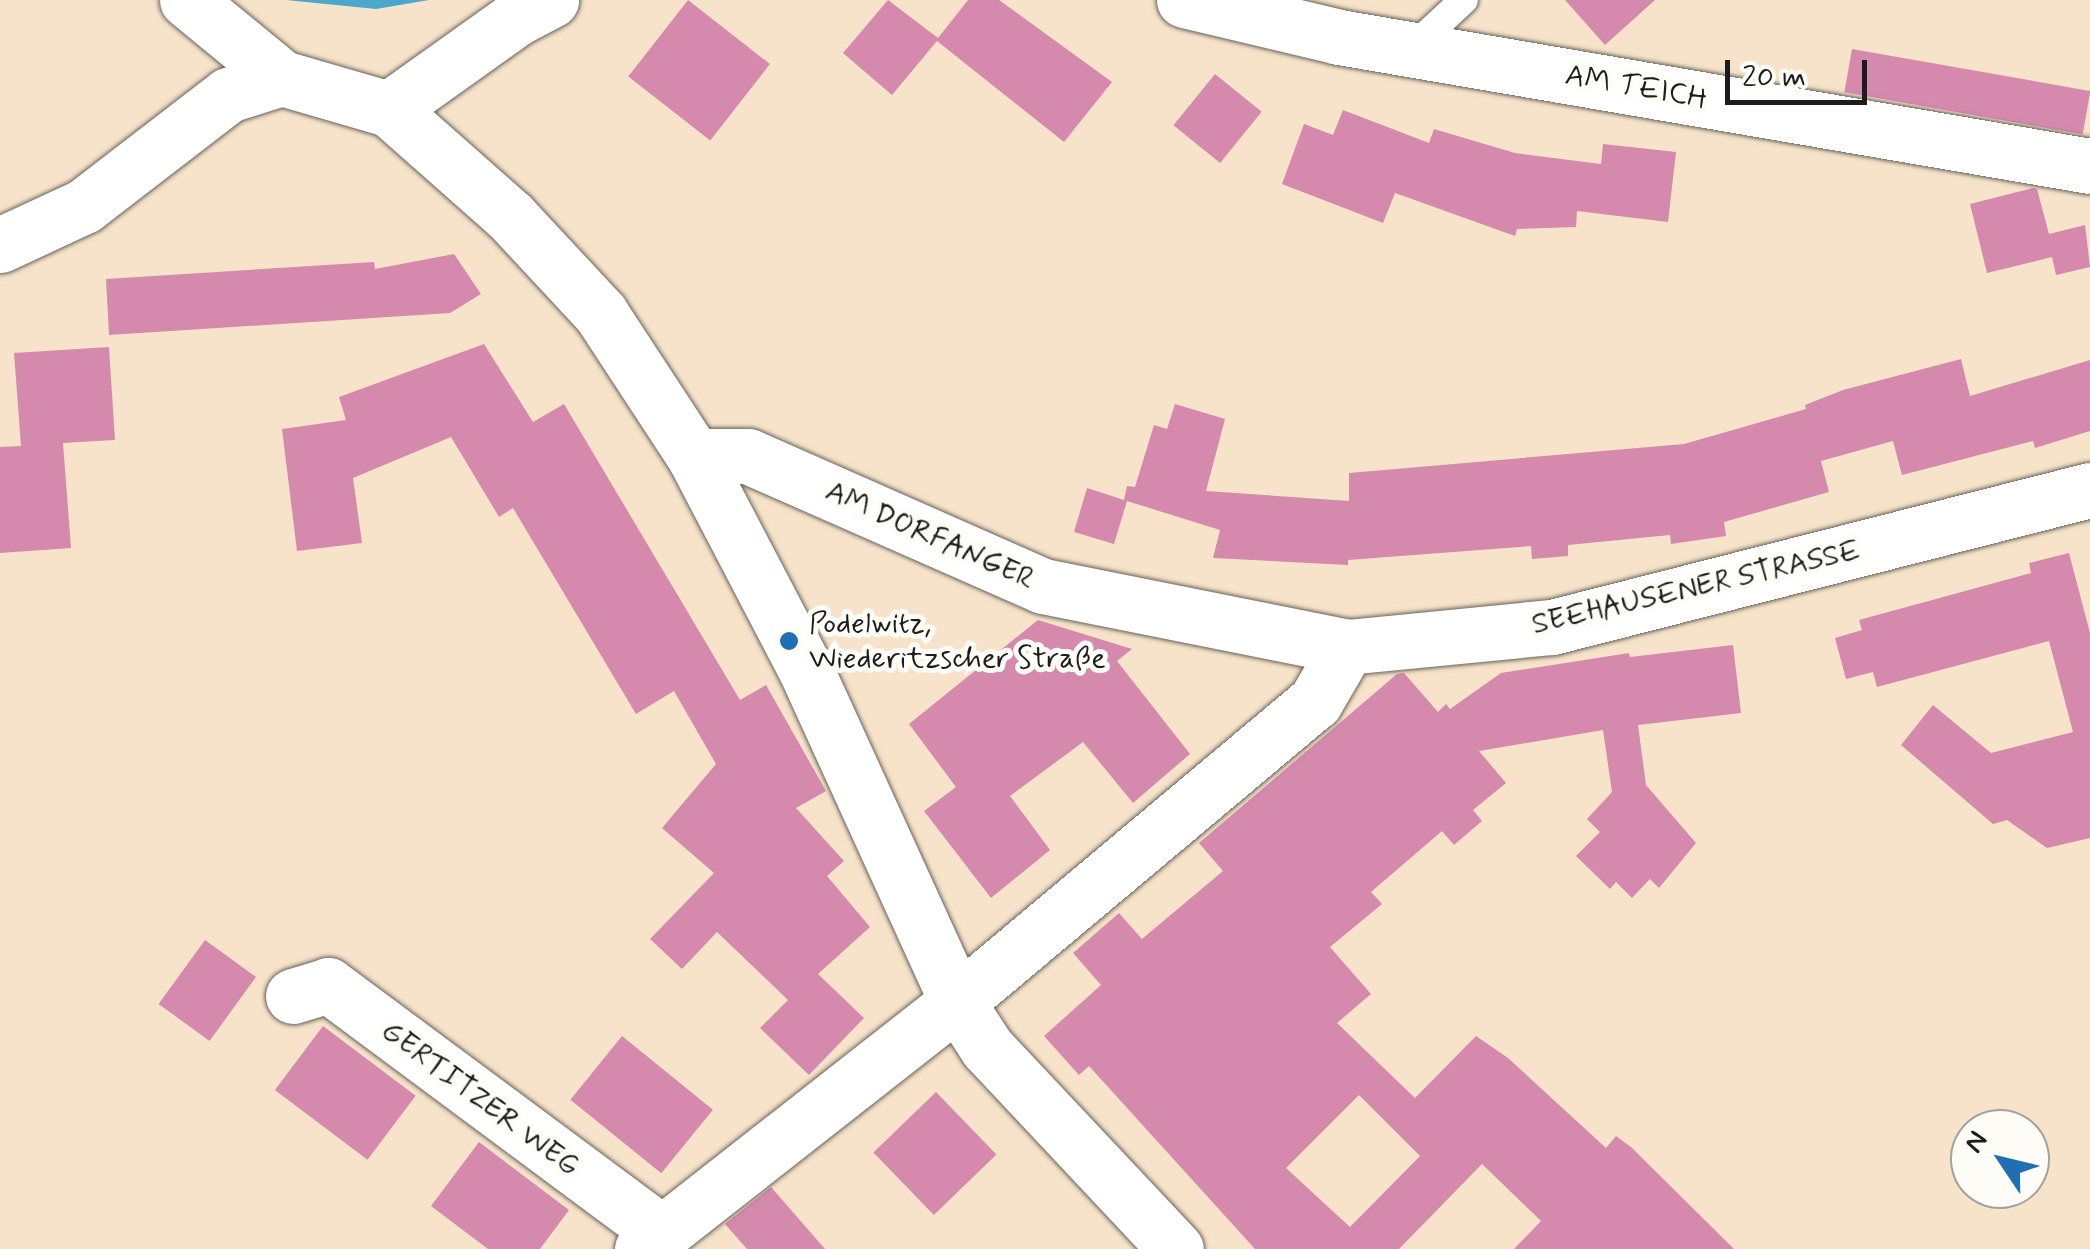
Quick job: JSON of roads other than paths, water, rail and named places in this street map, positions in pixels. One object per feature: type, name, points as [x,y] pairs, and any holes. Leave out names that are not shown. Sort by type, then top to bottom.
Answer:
[{"type":"street","points":[[187,0],[282,78],[389,109],[511,217],[601,314],[694,456],[806,668],[957,1002],[987,1048],[1176,1249]]},
{"type":"street","points":[[389,109],[515,19],[550,0]]},
{"type":"street","name":"AM TEICH","points":[[1184,0],[1410,50],[2090,166]]},
{"type":"street","points":[[0,246],[84,206],[228,95],[282,78]]},
{"type":"street","name":"AM DORFANGER","points":[[694,456],[748,456],[1042,586],[1347,647]]},
{"type":"street","name":"SEEHAUSENER STRASSE","points":[[1347,647],[1552,627],[2090,490]]},
{"type":"street","points":[[957,1002],[1315,702],[1347,647]]},
{"type":"street","name":"GERTITZER WEG","points":[[293,996],[328,985],[652,1241],[957,1002]]},
{"type":"lane","points":[[1410,50],[1464,0]]},
{"type":"water","points":[[286,0],[429,0],[376,9]]},
{"type":"place","name":"Podelwitz, Wiederitzscher Straße","points":[[789,641]]}]
